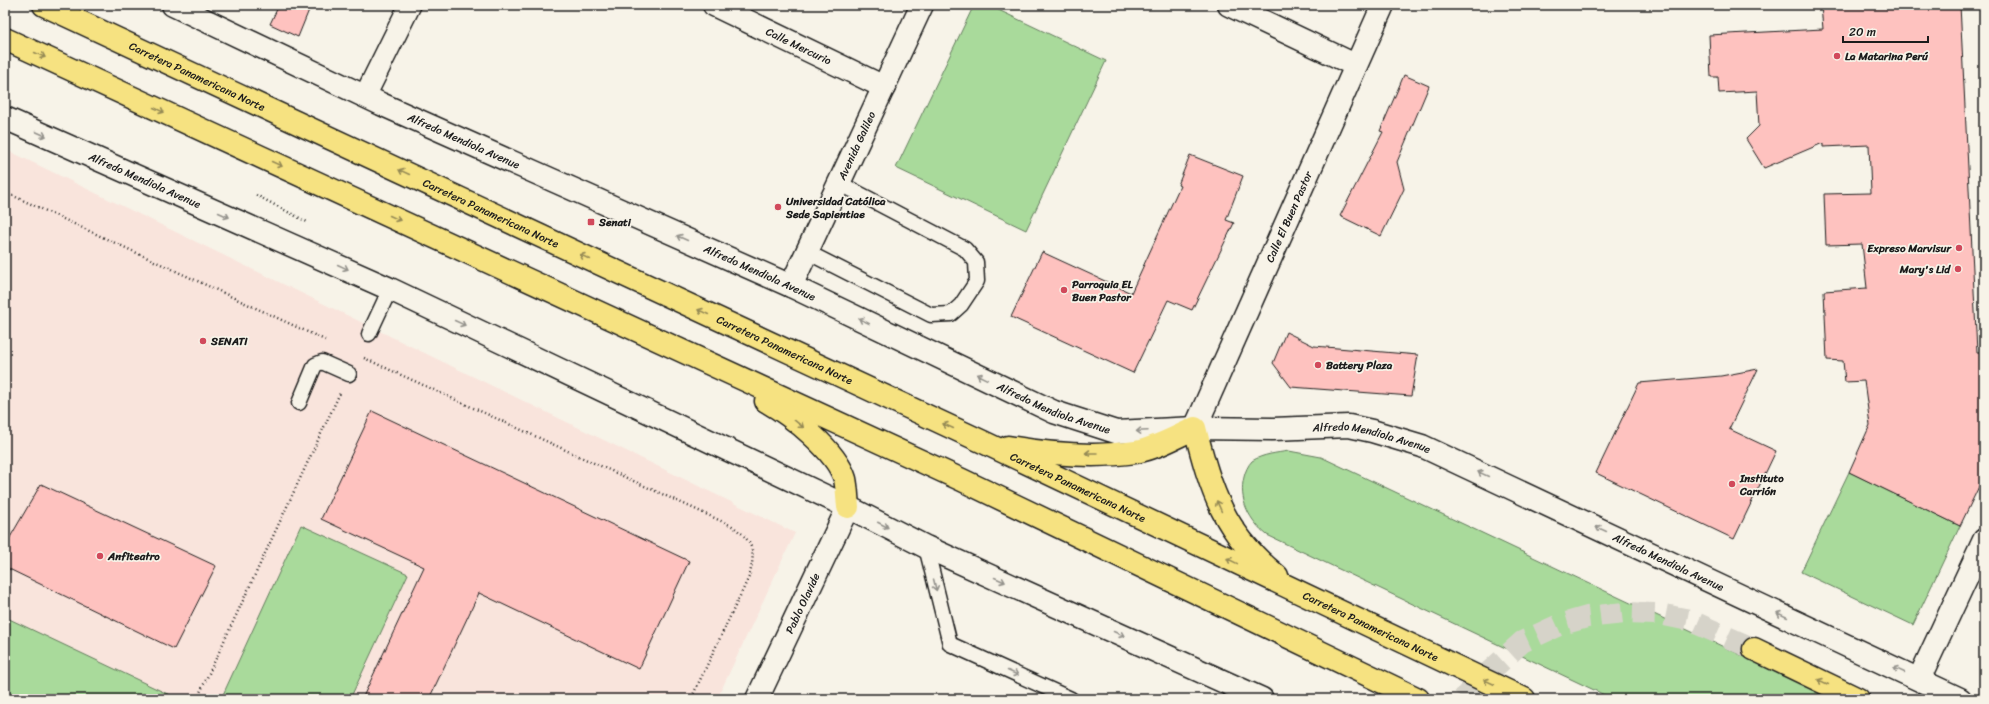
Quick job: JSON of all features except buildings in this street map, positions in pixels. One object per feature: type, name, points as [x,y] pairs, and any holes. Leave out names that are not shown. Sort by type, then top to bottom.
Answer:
[{"type":"highway","name":"Carretera Panamericana Norte","points":[[44,5],[983,442],[1301,595],[1524,699]]},
{"type":"highway","points":[[5,39],[962,480],[1418,699]]},
{"type":"highway","points":[[683,351],[783,411],[808,432],[828,452],[844,478],[848,507]]},
{"type":"highway","points":[[983,442],[1032,451],[1067,453],[1136,452],[1160,444],[1195,428],[1208,478],[1223,515],[1233,530],[1263,564],[1301,595]]},
{"type":"highway","points":[[1754,650],[1858,699]]},
{"type":"main road","name":"Alfredo Mendiola Avenue","points":[[173,5],[365,96],[791,286],[1054,412],[1116,432],[1195,428],[1273,429],[1349,426],[1372,431],[1422,446],[1960,699]]},
{"type":"main road","name":"Calle Mercurio","points":[[714,5],[884,87]]},
{"type":"main road","name":"Avenida Galileo","points":[[791,286],[922,5]]},
{"type":"main road","points":[[1230,5],[1355,65]]},
{"type":"main road","name":"Calle El Buen Pastor","points":[[1195,428],[1355,65],[1383,5]]},
{"type":"main road","name":"Alfredo Mendiola Avenue","points":[[5,118],[390,289],[848,507],[926,547],[1262,699]]},
{"type":"main road","name":"Pablo Olavide","points":[[757,699],[848,507]]},
{"type":"main road","points":[[1919,679],[1984,540]]},
{"type":"street","points":[[365,96],[410,5]]},
{"type":"lane","points":[[807,252],[931,315],[951,314],[961,305],[977,281],[976,262],[965,249],[839,183]]},
{"type":"lane","points":[[369,334],[390,289]]},
{"type":"lane","points":[[299,403],[315,365],[318,363],[322,362],[349,374]]},
{"type":"lane","points":[[926,547],[950,644],[1071,699]]},
{"type":"path","points":[[5,192],[330,342]]},
{"type":"path","points":[[256,195],[312,224]]},
{"type":"path","points":[[197,699],[358,355],[732,526],[744,535],[752,546],[753,562],[749,577],[691,699]]},
{"type":"shaded area","name":"SENATI","points":[[5,149],[795,533],[717,699],[5,699]]},
{"type":"green space","points":[[974,5],[988,5],[1106,61],[1026,230],[896,168]]},
{"type":"green space","points":[[1289,451],[1321,457],[1834,699],[1613,699],[1267,535],[1255,523],[1244,502],[1244,475],[1252,461],[1270,454]]},
{"type":"green space","points":[[1849,472],[1960,526],[1913,625],[1801,572]]},
{"type":"green space","points":[[301,525],[408,574],[350,699],[221,699]]},
{"type":"green space","points":[[5,617],[176,698],[5,699]]},
{"type":"tunnel","points":[[1463,699],[1474,686],[1522,642],[1559,625],[1587,617],[1624,613],[1659,614],[1689,620],[1754,649]]},
{"type":"place","name":"La Matarina Perú","points":[[1837,56]]},
{"type":"place","name":"Universidad Católica Sede Sapientiae","points":[[778,207]]},
{"type":"place","name":"Senati","points":[[591,222]]},
{"type":"place","name":"Expreso Marvisur","points":[[1959,248]]},
{"type":"place","name":"Mary's Lid","points":[[1958,269]]},
{"type":"place","name":"Parroquia EL Buen Pastor","points":[[1064,290]]},
{"type":"place","name":"SENATI","points":[[203,341]]},
{"type":"place","name":"Battery Plaza","points":[[1318,365]]},
{"type":"place","name":"Instituto Carrión","points":[[1732,484]]},
{"type":"place","name":"Anfiteatro","points":[[100,556]]}]
